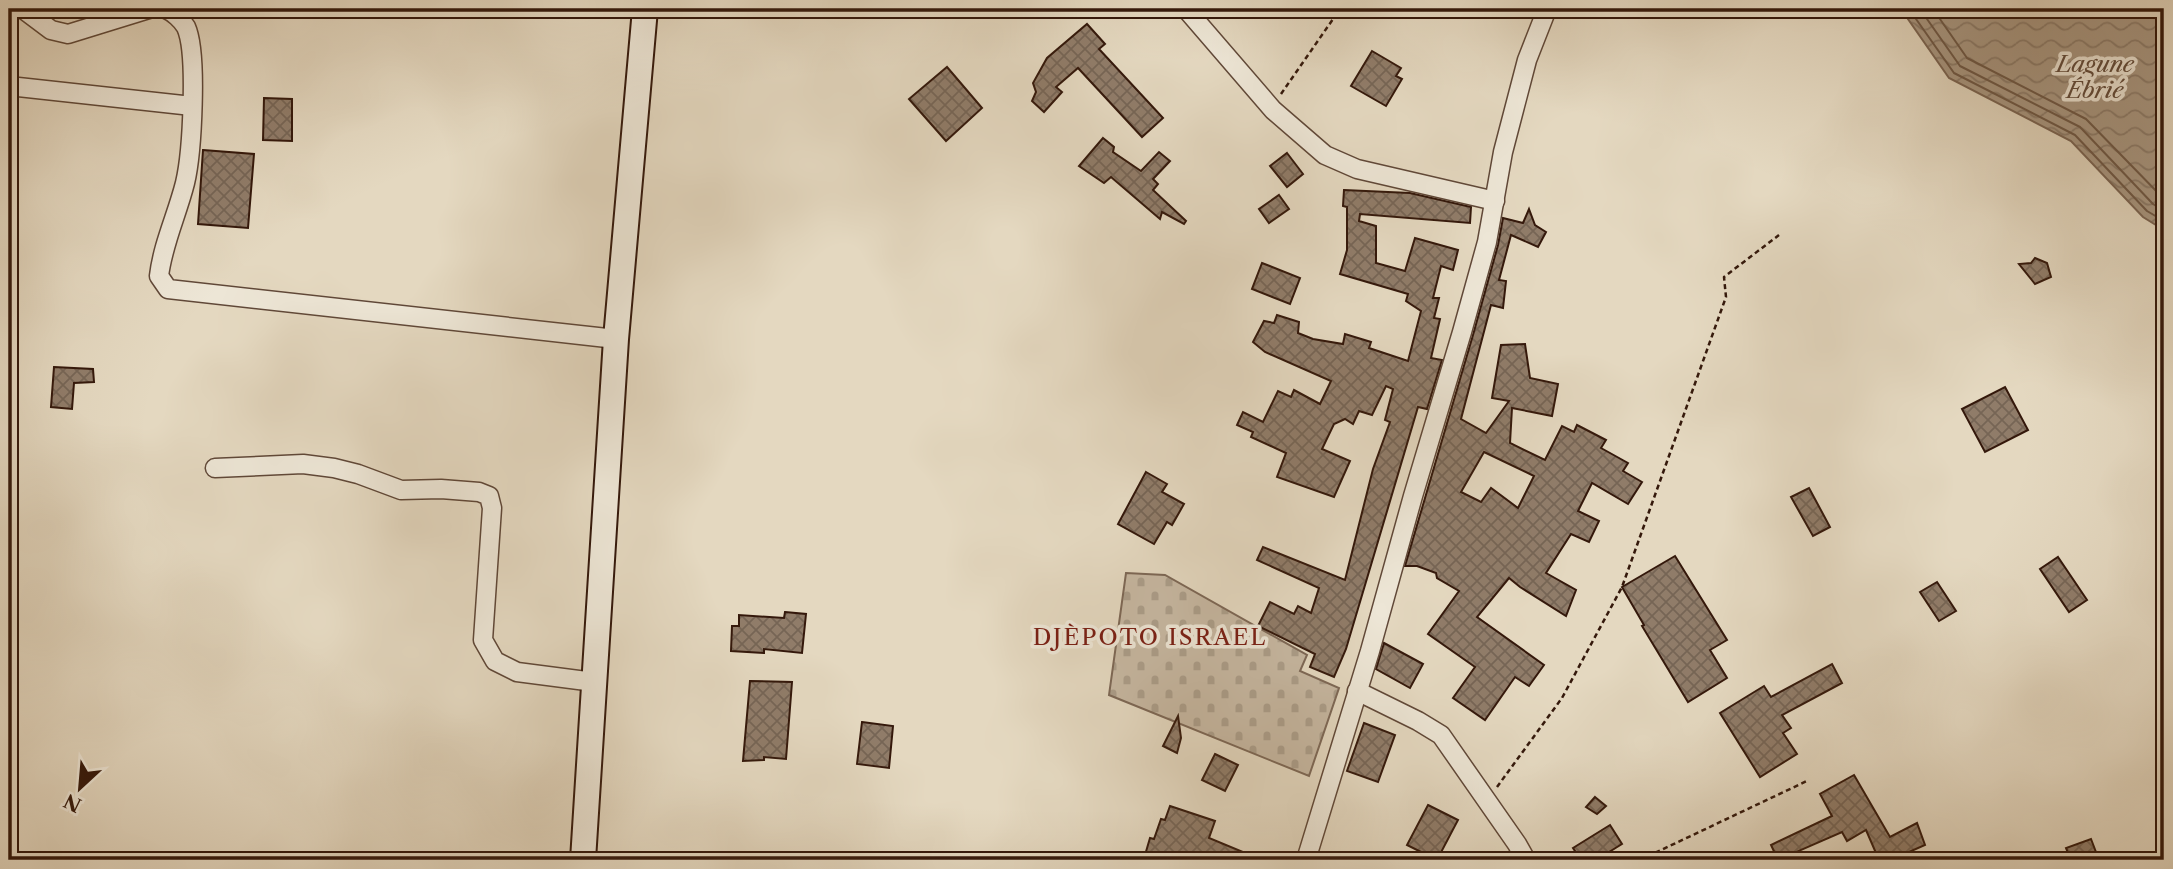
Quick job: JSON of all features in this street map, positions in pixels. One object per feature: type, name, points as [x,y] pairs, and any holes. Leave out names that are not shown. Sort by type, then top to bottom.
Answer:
[{"type":"street","points":[[23,9],[51,30],[68,34],[149,9]]},
{"type":"street","points":[[166,9],[172,11],[186,27],[191,55],[192,106],[185,182],[160,265],[159,276],[168,289],[616,339]]},
{"type":"street","points":[[583,860],[616,339],[645,9]]},
{"type":"street","points":[[1186,9],[1273,110],[1325,155],[1357,169],[1495,201]]},
{"type":"street","points":[[1306,860],[1462,332],[1487,242],[1503,152],[1527,60],[1547,9]]},
{"type":"street","points":[[9,86],[192,106]]},
{"type":"street","points":[[215,468],[303,464],[358,474],[401,490],[441,489],[479,492],[489,496],[492,508],[483,640],[495,661],[517,672],[594,682]]},
{"type":"street","points":[[1357,691],[1441,735],[1526,860]]},
{"type":"path","points":[[1273,110],[1285,85],[1339,9]]},
{"type":"path","points":[[1487,801],[1562,698],[1622,587],[1726,298],[1724,277],[1779,235]]},
{"type":"path","points":[[1640,860],[1809,780]]},
{"type":"green space","points":[[1126,573],[1165,575],[1307,655],[1300,671],[1339,688],[1309,776],[1109,695]]},
{"type":"water","name":"Lagune Ébrié","points":[[1901,9],[2164,9],[2164,230],[2143,217],[2071,141],[1949,78]]},
{"type":"building","points":[[1087,24],[1105,44],[1099,49],[1163,118],[1142,137],[1078,68],[1056,87],[1062,92],[1044,112],[1032,101],[1036,92],[1033,83],[1047,58]]},
{"type":"building","points":[[1372,51],[1401,68],[1396,76],[1402,79],[1386,106],[1351,86]]},
{"type":"building","points":[[947,67],[982,108],[946,141],[909,99]]},
{"type":"building","points":[[264,98],[292,99],[292,141],[263,140]]},
{"type":"building","points":[[1103,138],[1114,147],[1113,152],[1141,171],[1159,152],[1170,161],[1153,179],[1158,184],[1153,190],[1186,221],[1184,224],[1162,212],[1160,219],[1111,177],[1104,183],[1079,166]]},
{"type":"building","points":[[203,150],[254,154],[248,228],[198,224]]},
{"type":"building","points":[[1287,153],[1303,174],[1287,187],[1270,166]]},
{"type":"building","points":[[1344,190],[1410,193],[1471,207],[1470,223],[1360,214],[1359,221],[1376,226],[1376,263],[1405,271],[1415,238],[1458,250],[1453,270],[1441,266],[1433,298],[1439,298],[1434,318],[1440,319],[1431,358],[1442,360],[1427,409],[1418,407],[1346,649],[1334,677],[1310,667],[1315,654],[1258,626],[1270,602],[1294,614],[1298,606],[1311,613],[1319,588],[1257,560],[1263,547],[1345,580],[1373,469],[1390,422],[1385,420],[1393,389],[1386,386],[1372,415],[1359,411],[1353,424],[1345,419],[1334,424],[1322,449],[1350,461],[1334,497],[1277,477],[1286,453],[1251,437],[1253,432],[1237,425],[1243,412],[1263,422],[1278,391],[1291,397],[1294,390],[1320,404],[1331,381],[1265,352],[1253,342],[1264,321],[1274,323],[1277,315],[1299,322],[1298,333],[1313,339],[1343,344],[1345,334],[1371,342],[1369,348],[1408,361],[1421,311],[1406,301],[1408,294],[1340,274],[1347,250],[1347,207],[1343,206]]},
{"type":"building","points":[[1279,195],[1289,209],[1269,223],[1259,209]]},
{"type":"building","points":[[1529,209],[1535,225],[1546,232],[1538,247],[1511,235],[1499,280],[1506,281],[1503,308],[1491,305],[1461,419],[1486,433],[1509,401],[1492,398],[1501,345],[1525,344],[1530,378],[1558,384],[1552,416],[1512,408],[1510,443],[1545,460],[1562,426],[1574,432],[1577,425],[1606,440],[1601,448],[1628,463],[1623,471],[1642,482],[1628,504],[1592,483],[1578,511],[1599,521],[1589,542],[1571,534],[1546,573],[1576,590],[1566,616],[1509,578],[1477,617],[1544,665],[1529,686],[1515,677],[1485,720],[1453,698],[1475,667],[1428,634],[1459,591],[1437,578],[1436,573],[1417,566],[1405,566],[1473,335],[1503,218],[1523,223]],"holes":[[[1484,452],[1534,476],[1518,508],[1491,488],[1481,502],[1461,492]]]},
{"type":"building","points":[[2035,258],[2047,263],[2051,277],[2035,284],[2019,264],[2031,263]]},
{"type":"building","points":[[1262,263],[1300,278],[1290,304],[1252,289]]},
{"type":"building","points":[[54,367],[93,369],[94,382],[74,383],[72,409],[51,407]]},
{"type":"building","points":[[2005,387],[2028,430],[1985,452],[1962,409]]},
{"type":"building","points":[[1146,472],[1167,484],[1162,492],[1184,504],[1172,525],[1167,522],[1154,544],[1118,524]]},
{"type":"building","points":[[1809,488],[1830,527],[1813,536],[1791,497]]},
{"type":"building","points":[[1675,556],[1727,640],[1710,650],[1727,678],[1688,702],[1622,587]]},
{"type":"building","points":[[2058,557],[2087,600],[2069,612],[2040,569]]},
{"type":"building","points":[[1937,582],[1956,611],[1939,621],[1920,592]]},
{"type":"building","points":[[785,612],[806,614],[802,653],[764,649],[764,653],[731,651],[732,626],[739,626],[739,615],[784,618]]},
{"type":"building","points":[[1384,643],[1423,664],[1410,688],[1376,669]]},
{"type":"building","points":[[1832,664],[1842,683],[1782,715],[1791,728],[1783,733],[1797,754],[1760,777],[1720,713],[1764,686],[1771,697]]},
{"type":"building","points":[[750,681],[792,682],[786,759],[764,757],[764,760],[743,761]]},
{"type":"building","points":[[1178,716],[1181,738],[1177,753],[1163,746]]},
{"type":"building","points":[[862,722],[893,726],[889,768],[857,764]]},
{"type":"building","points":[[1364,723],[1395,735],[1378,782],[1347,771]]},
{"type":"building","points":[[1215,754],[1238,765],[1225,791],[1202,780]]},
{"type":"building","points":[[1854,775],[1890,837],[1917,823],[1925,845],[1891,860],[1879,860],[1866,830],[1847,841],[1842,832],[1778,860],[1771,845],[1832,816],[1820,794]]},
{"type":"building","points":[[1595,797],[1606,806],[1597,814],[1586,807]]},
{"type":"building","points":[[1428,805],[1458,820],[1437,860],[1407,845]]},
{"type":"building","points":[[1170,806],[1215,821],[1209,838],[1262,860],[1160,860],[1145,855],[1150,838],[1154,839],[1161,819],[1165,820]]},
{"type":"building","points":[[1610,825],[1622,844],[1596,860],[1581,860],[1573,848]]},
{"type":"building","points":[[2091,839],[2099,860],[2071,860],[2066,848]]},
{"type":"district","name":"DJÈPOTO ISRAEL","points":[[1150,637]]}]
